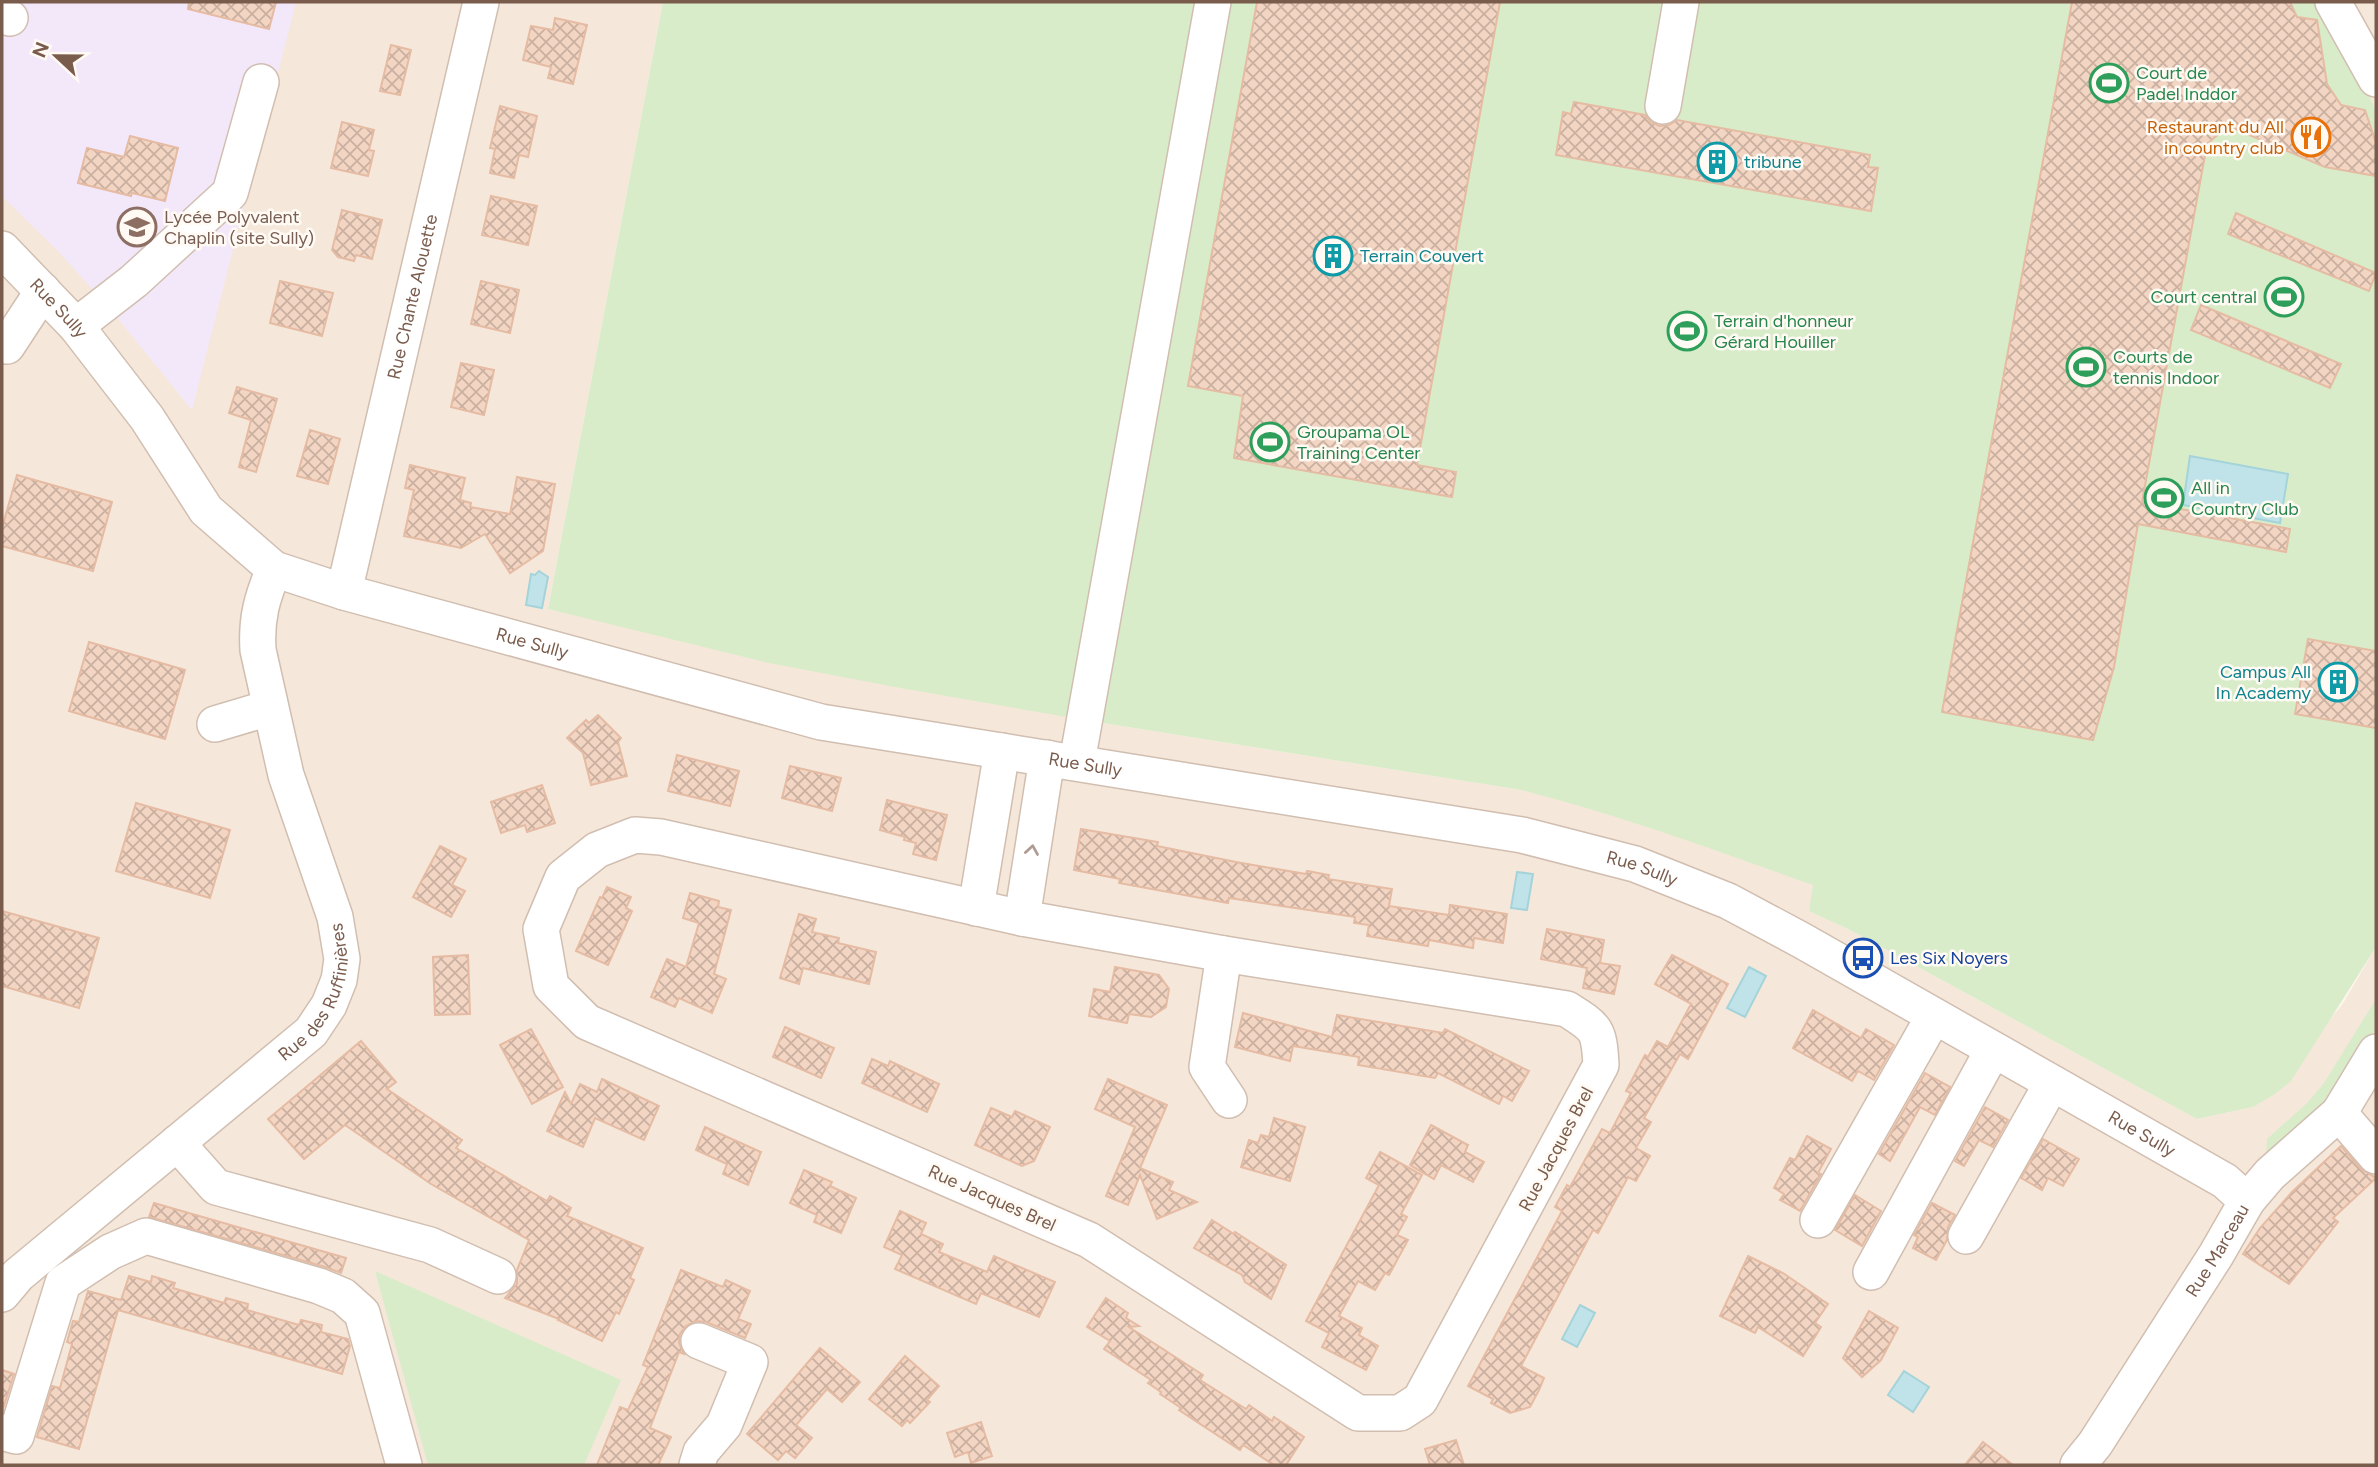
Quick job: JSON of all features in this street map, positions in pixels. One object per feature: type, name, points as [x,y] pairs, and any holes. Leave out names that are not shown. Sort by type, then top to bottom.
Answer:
[{"type":"street","name":"Rue Chante Alouette","points":[[344,592],[481,2]]},
{"type":"street","points":[[1021,918],[1062,760],[1132,447],[1213,2]]},
{"type":"street","points":[[1663,106],[1681,2]]},
{"type":"street","points":[[2333,2],[2376,79]]},
{"type":"street","points":[[76,326],[134,281],[230,193],[261,82]]},
{"type":"street","name":"Rue Sully","points":[[4,254],[43,290],[76,326],[147,418],[206,510],[274,569],[344,592],[821,722],[1522,835],[1635,863],[1728,901],[1801,940],[2225,1181],[2247,1201]]},
{"type":"street","points":[[7,346],[43,290]]},
{"type":"street","name":"Rue des Ruffinières","points":[[7,1279],[311,1032],[329,1005],[339,979],[342,959],[335,917],[286,775],[258,650],[257,630],[261,602],[274,569]]},
{"type":"street","points":[[215,724],[269,708]]},
{"type":"street","points":[[976,908],[1002,751]]},
{"type":"street","name":"Rue Jacques Brel","points":[[635,835],[661,836],[1021,918],[1224,954],[1567,1009],[1589,1023],[1600,1037],[1601,1065],[1420,1400],[1400,1413],[1359,1413],[1089,1240],[587,1022],[551,986],[541,929],[563,877],[597,850],[635,835]]},
{"type":"street","points":[[1224,954],[1207,1068],[1229,1100]]},
{"type":"street","points":[[1818,1220],[1934,1016]]},
{"type":"street","points":[[1871,1272],[1993,1050]]},
{"type":"street","name":"Rue Marceau","points":[[2078,1465],[2095,1444],[2216,1255],[2247,1201],[2270,1174],[2339,1113],[2376,1052]]},
{"type":"street","points":[[1966,1236],[2052,1083]]},
{"type":"street","points":[[2339,1113],[2376,1156]]},
{"type":"street","points":[[177,1143],[216,1187],[430,1245],[498,1276]]},
{"type":"street","points":[[2,1432],[16,1436],[62,1283],[110,1252],[146,1236],[320,1286],[343,1296],[362,1313],[404,1465]]},
{"type":"street","points":[[697,1465],[701,1452],[724,1424],[750,1362],[699,1341]]},
{"type":"shaded area","points":[[2,2],[663,2],[548,609],[1084,720],[1521,790],[1586,806],[1814,885],[1810,911],[1850,930],[2197,1119],[2253,1107],[2342,1005],[2376,947],[2376,1465],[2,1465]]},
{"type":"shaded area","name":"Lycée Polyvalent Chaplin (site Sully)","points":[[2,2],[296,2],[192,410],[111,310],[59,252],[2,196]]},
{"type":"shaded area","points":[[2318,2],[2376,2],[2376,111],[2346,43]]},
{"type":"green space","name":"Groupama OL Training Center","points":[[663,2],[2318,2],[2346,43],[2376,111],[2376,947],[2291,1081],[2253,1107],[2197,1119],[1850,930],[1809,911],[1813,885],[1595,811],[1521,790],[1084,720],[769,663],[548,609]]},
{"type":"green space","points":[[2376,999],[2376,1028],[2329,1103],[2266,1155],[2267,1139],[2307,1103],[2324,1083]]},
{"type":"green space","points":[[375,1271],[621,1380],[584,1465],[428,1465]]},
{"type":"water","points":[[2190,456],[2288,474],[2280,523],[2183,505]]},
{"type":"water","points":[[539,571],[548,577],[542,608],[526,605],[531,574],[535,575]]},
{"type":"water","points":[[1517,872],[1533,874],[1527,910],[1511,908]]},
{"type":"water","points":[[1749,967],[1766,976],[1745,1017],[1727,1008]]},
{"type":"water","points":[[1580,1305],[1595,1313],[1577,1347],[1562,1339]]},
{"type":"water","points":[[1904,1371],[1929,1387],[1913,1412],[1888,1395]]},
{"type":"building","points":[[189,2],[276,2],[269,29],[188,9]]},
{"type":"building","name":"Terrain Couvert","points":[[1257,2],[1500,2],[1417,465],[1456,472],[1452,497],[1234,458],[1243,396],[1188,386]]},
{"type":"building","name":"Courts de tennis Indoor","points":[[2072,2],[2290,2],[2297,17],[2317,20],[2327,84],[2341,105],[2365,110],[2376,143],[2376,176],[2325,167],[2228,126],[2207,144],[2142,502],[2290,529],[2286,552],[2138,524],[2114,667],[2093,740],[1942,712]]},
{"type":"building","points":[[555,18],[587,25],[573,84],[548,78],[551,67],[523,60],[531,26],[553,30]]},
{"type":"building","points":[[391,45],[411,50],[400,95],[380,91]]},
{"type":"building","name":"tribune","points":[[1574,102],[1645,115],[1659,126],[1669,125],[1677,120],[1870,155],[1868,167],[1878,168],[1871,211],[1556,155],[1563,112],[1571,114]]},
{"type":"building","points":[[500,106],[537,116],[528,157],[519,155],[514,178],[490,173],[495,149],[490,148]]},
{"type":"building","points":[[342,122],[374,130],[369,150],[374,151],[368,176],[331,168]]},
{"type":"building","points":[[130,136],[178,148],[165,201],[78,183],[87,148],[124,157]]},
{"type":"building","points":[[491,196],[537,206],[528,245],[482,235]]},
{"type":"building","points":[[342,210],[382,220],[372,259],[356,255],[354,261],[338,257],[332,250]]},
{"type":"building","points":[[2236,213],[2376,273],[2369,291],[2228,234]]},
{"type":"building","points":[[280,281],[333,293],[322,336],[270,323]]},
{"type":"building","points":[[481,281],[519,290],[510,333],[471,324]]},
{"type":"building","points":[[2201,305],[2341,364],[2330,388],[2191,330]]},
{"type":"building","points":[[461,363],[494,370],[484,415],[451,407]]},
{"type":"building","points":[[237,387],[277,399],[256,472],[239,467],[251,420],[229,413]]},
{"type":"building","points":[[310,430],[340,439],[328,484],[297,476]]},
{"type":"building","points":[[410,465],[465,478],[460,500],[471,503],[470,507],[510,514],[517,477],[555,484],[543,551],[510,573],[485,534],[461,548],[404,536],[414,490],[405,488]]},
{"type":"building","points":[[17,475],[112,502],[93,571],[2,546],[2,528]]},
{"type":"building","name":"Campus All In Academy","points":[[2308,639],[2376,651],[2376,728],[2295,714]]},
{"type":"building","points":[[89,642],[185,670],[165,739],[69,711]]},
{"type":"building","points":[[598,715],[621,738],[618,742],[627,776],[591,785],[583,753],[567,738],[586,720],[589,723]]},
{"type":"building","points":[[677,755],[739,771],[730,806],[668,791]]},
{"type":"building","points":[[790,766],[841,778],[832,811],[782,798]]},
{"type":"building","points":[[542,785],[555,823],[527,832],[525,825],[501,833],[491,802]]},
{"type":"building","points":[[887,800],[947,815],[936,860],[913,854],[916,843],[904,840],[905,837],[880,830]]},
{"type":"building","points":[[136,803],[230,830],[210,898],[116,871]]},
{"type":"building","points":[[1081,829],[1158,842],[1157,846],[1236,862],[1306,874],[1307,871],[1329,875],[1328,879],[1392,889],[1389,906],[1449,915],[1450,905],[1507,914],[1503,943],[1474,938],[1473,948],[1429,940],[1428,946],[1367,936],[1369,925],[1354,923],[1355,917],[1229,898],[1228,903],[1119,883],[1120,879],[1074,870]]},
{"type":"building","points":[[440,846],[466,859],[452,885],[465,891],[451,917],[413,897]]},
{"type":"building","points":[[607,887],[631,897],[626,908],[632,911],[608,965],[576,951]]},
{"type":"building","points":[[690,893],[719,901],[718,907],[731,910],[714,974],[726,979],[712,1013],[679,998],[675,1007],[651,997],[667,959],[686,967],[699,923],[683,918]]},
{"type":"building","points":[[2,911],[99,938],[79,1008],[2,986]]},
{"type":"building","points":[[799,914],[816,919],[812,932],[839,938],[838,943],[876,952],[869,984],[803,968],[799,984],[780,978]]},
{"type":"building","points":[[1547,929],[1604,940],[1600,963],[1620,966],[1614,994],[1583,988],[1587,968],[1541,959]]},
{"type":"building","points":[[468,955],[470,1014],[435,1015],[433,957]]},
{"type":"building","points":[[1672,955],[1728,984],[1688,1059],[1680,1054],[1644,1118],[1651,1122],[1636,1148],[1650,1156],[1636,1181],[1628,1177],[1598,1233],[1593,1230],[1521,1366],[1544,1378],[1539,1390],[1530,1407],[1510,1413],[1491,1403],[1493,1399],[1468,1386],[1562,1211],[1555,1207],[1567,1185],[1570,1187],[1602,1129],[1610,1133],[1631,1093],[1626,1091],[1645,1055],[1648,1057],[1657,1041],[1668,1047],[1691,1004],[1655,984]]},
{"type":"building","points":[[1115,967],[1159,975],[1169,989],[1166,1007],[1151,1017],[1129,1014],[1127,1023],[1089,1016],[1094,989],[1110,992]]},
{"type":"building","points":[[1813,1010],[1861,1038],[1866,1029],[1894,1045],[1874,1080],[1858,1071],[1852,1081],[1793,1048]]},
{"type":"building","points":[[1243,1013],[1332,1037],[1337,1015],[1443,1033],[1445,1029],[1529,1071],[1512,1101],[1503,1096],[1499,1104],[1438,1073],[1435,1078],[1358,1065],[1359,1057],[1293,1046],[1290,1061],[1235,1047]]},
{"type":"building","points":[[785,1027],[834,1048],[821,1078],[773,1057]]},
{"type":"building","points":[[531,1029],[563,1087],[532,1104],[500,1045]]},
{"type":"building","points":[[361,1041],[396,1082],[387,1089],[462,1140],[456,1148],[547,1201],[550,1196],[571,1208],[567,1216],[643,1248],[630,1278],[634,1280],[619,1314],[616,1312],[602,1341],[559,1319],[505,1298],[517,1284],[517,1270],[529,1240],[431,1184],[345,1125],[304,1159],[268,1119]]},
{"type":"building","points":[[872,1059],[888,1066],[890,1061],[939,1084],[927,1112],[862,1083]]},
{"type":"building","points":[[1925,1073],[1950,1087],[1935,1115],[1920,1107],[1890,1161],[1879,1154]]},
{"type":"building","points":[[602,1079],[659,1106],[644,1140],[595,1118],[583,1147],[547,1131],[565,1092],[571,1104],[580,1084],[597,1092]]},
{"type":"building","points":[[1108,1079],[1167,1105],[1140,1168],[1173,1182],[1169,1190],[1197,1202],[1157,1219],[1140,1175],[1128,1205],[1106,1196],[1135,1127],[1095,1109]]},
{"type":"building","points":[[1985,1107],[2008,1120],[1993,1147],[1979,1140],[1964,1166],[1955,1161]]},
{"type":"building","points":[[991,1108],[1012,1117],[1015,1111],[1050,1127],[1034,1161],[1022,1166],[975,1145]]},
{"type":"building","points":[[1274,1118],[1305,1127],[1290,1181],[1241,1167],[1249,1140],[1258,1143],[1261,1135],[1269,1137]]},
{"type":"building","points":[[1431,1125],[1468,1145],[1465,1152],[1484,1162],[1473,1182],[1441,1165],[1434,1179],[1410,1165]]},
{"type":"building","points":[[705,1127],[761,1152],[748,1185],[723,1174],[727,1164],[696,1150]]},
{"type":"building","points":[[1807,1136],[1831,1149],[1818,1173],[1821,1174],[1800,1211],[1780,1200],[1784,1194],[1774,1188],[1790,1158],[1795,1160]]},
{"type":"building","points":[[2043,1139],[2079,1159],[2063,1186],[2048,1178],[2042,1190],[2021,1178]]},
{"type":"building","points":[[2341,1146],[2361,1169],[2376,1178],[2333,1218],[2338,1222],[2289,1284],[2243,1254],[2260,1228],[2292,1192]]},
{"type":"building","points":[[1380,1152],[1422,1175],[1401,1214],[1407,1217],[1397,1235],[1408,1240],[1389,1275],[1385,1273],[1375,1290],[1358,1281],[1339,1316],[1362,1328],[1359,1335],[1378,1346],[1366,1370],[1322,1347],[1329,1333],[1306,1321],[1379,1185],[1366,1178]]},
{"type":"building","points":[[804,1170],[832,1182],[830,1186],[856,1198],[841,1233],[814,1222],[817,1215],[790,1203]]},
{"type":"building","points":[[1855,1195],[1881,1211],[1862,1246],[1835,1230]]},
{"type":"building","points":[[154,1203],[346,1258],[341,1273],[149,1217]]},
{"type":"building","points":[[1932,1203],[1955,1215],[1948,1227],[1947,1240],[1936,1260],[1913,1248],[1918,1237],[1914,1235]]},
{"type":"building","points":[[900,1211],[926,1223],[921,1234],[943,1244],[939,1252],[987,1272],[994,1256],[1055,1282],[1039,1317],[981,1293],[976,1304],[895,1269],[902,1255],[884,1247]]},
{"type":"building","points":[[1212,1220],[1286,1265],[1271,1299],[1245,1282],[1242,1275],[1194,1248]]},
{"type":"building","points":[[1748,1256],[1783,1273],[1828,1304],[1815,1323],[1821,1327],[1803,1356],[1758,1327],[1755,1333],[1720,1316]]},
{"type":"building","points":[[681,1270],[723,1287],[726,1280],[750,1291],[738,1319],[751,1324],[745,1338],[706,1322],[696,1321],[686,1326],[680,1334],[679,1343],[684,1354],[679,1352],[650,1428],[671,1437],[658,1465],[597,1465],[620,1407],[628,1410],[648,1367],[643,1365]]},
{"type":"building","points":[[129,1276],[151,1282],[152,1276],[175,1283],[173,1288],[224,1303],[226,1298],[248,1304],[247,1310],[299,1325],[301,1320],[322,1325],[321,1332],[348,1339],[350,1346],[342,1374],[118,1310],[79,1449],[37,1437],[52,1386],[60,1388],[72,1344],[67,1342],[73,1321],[79,1322],[88,1291],[121,1300]]},
{"type":"building","points":[[1106,1298],[1128,1313],[1126,1318],[1139,1326],[1129,1327],[1203,1375],[1200,1380],[1246,1409],[1249,1405],[1272,1421],[1274,1417],[1304,1437],[1286,1465],[1274,1465],[1243,1445],[1240,1450],[1179,1410],[1181,1408],[1148,1383],[1151,1380],[1104,1349],[1110,1341],[1087,1327]]},
{"type":"building","points":[[1869,1311],[1898,1328],[1881,1360],[1862,1377],[1843,1358]]},
{"type":"building","points":[[820,1348],[860,1382],[842,1402],[827,1389],[796,1425],[812,1438],[795,1458],[786,1451],[778,1460],[747,1434]]},
{"type":"building","points":[[905,1356],[939,1386],[927,1400],[930,1402],[910,1423],[907,1420],[902,1426],[869,1399]]},
{"type":"building","points":[[2,1370],[14,1374],[2,1412]]},
{"type":"building","points":[[981,1422],[992,1456],[971,1463],[968,1452],[955,1457],[947,1433]]},
{"type":"building","points":[[1456,1440],[1464,1465],[1430,1465],[1425,1449]]},
{"type":"building","points":[[1983,1442],[2013,1465],[1965,1465]]},
{"type":"place","name":"Court de Padel Inddor","points":[[2109,83]]},
{"type":"place","name":"Restaurant du All in country club","points":[[2311,137]]},
{"type":"place","name":"tribune","points":[[1717,162]]},
{"type":"place","name":"Lycée Polyvalent Chaplin (site Sully)","points":[[137,227]]},
{"type":"place","name":"Terrain Couvert","points":[[1333,256]]},
{"type":"place","name":"Court central","points":[[2284,297]]},
{"type":"place","name":"Terrain d'honneur Gérard Houiller","points":[[1687,331]]},
{"type":"place","name":"Courts de tennis Indoor","points":[[2086,367]]},
{"type":"place","name":"Groupama OL Training Center","points":[[1270,442]]},
{"type":"place","name":"All in Country Club","points":[[2164,498]]},
{"type":"place","name":"Campus All In Academy","points":[[2338,682]]},
{"type":"place","name":"Les Six Noyers","points":[[1863,958]]}]
